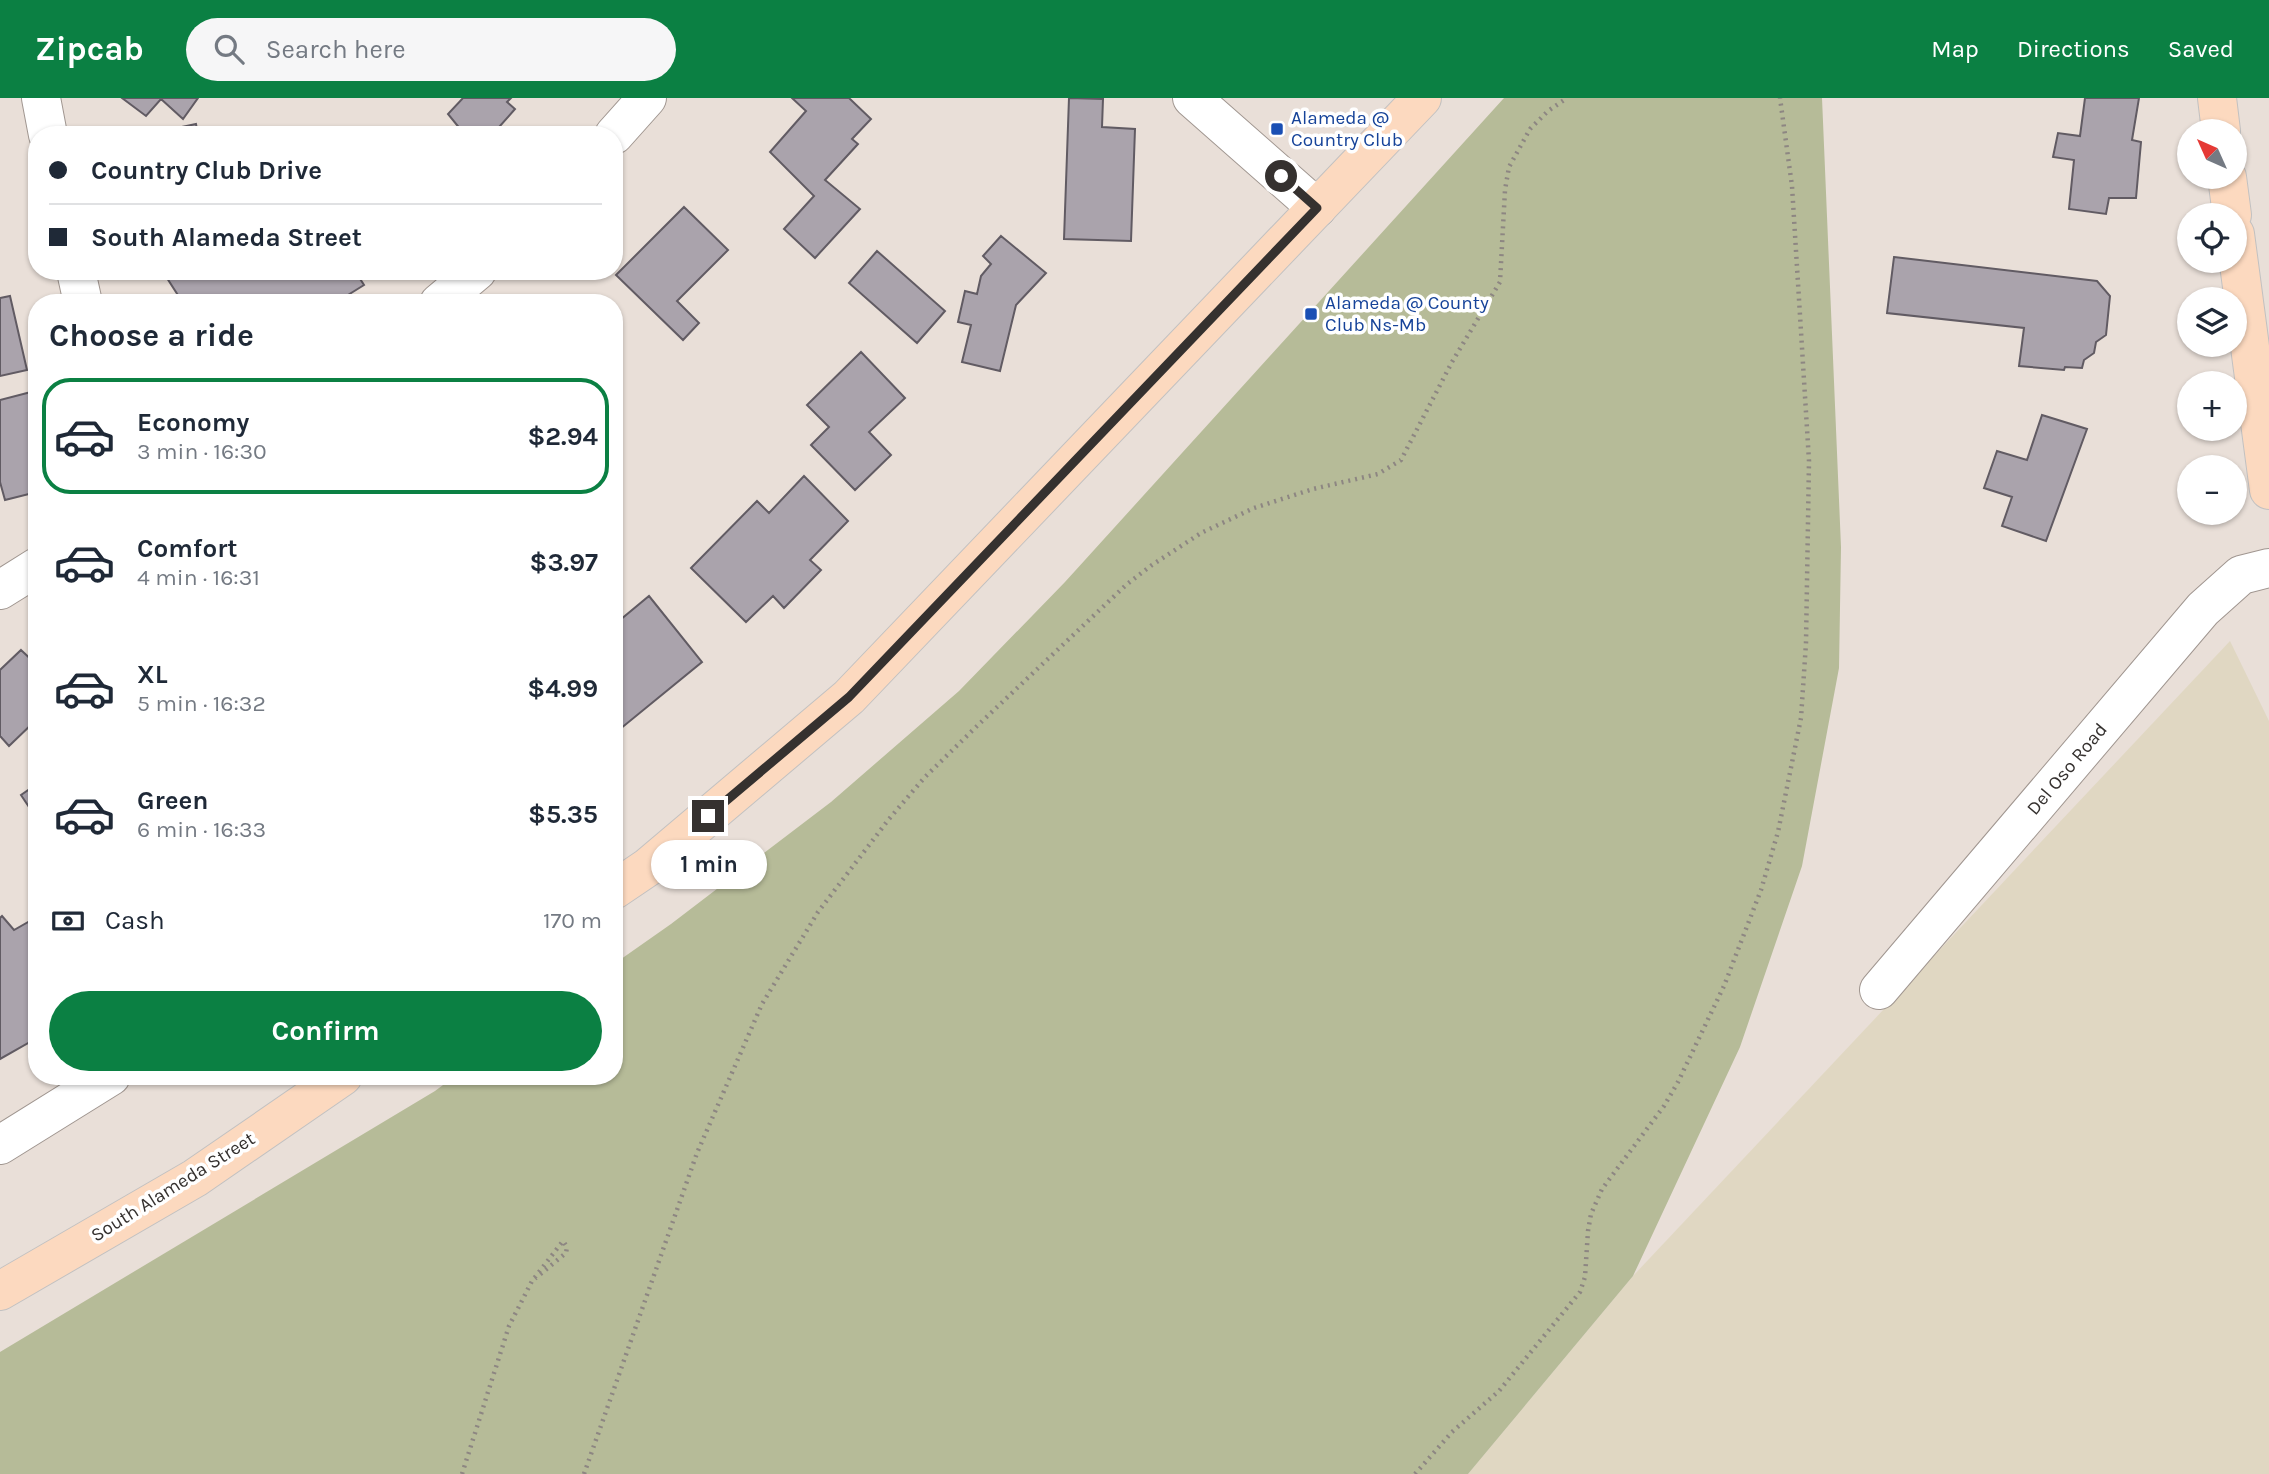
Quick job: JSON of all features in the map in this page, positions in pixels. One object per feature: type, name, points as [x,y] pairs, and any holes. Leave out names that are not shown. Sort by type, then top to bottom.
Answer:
[{"type":"main road","points":[[623,884],[648,867],[849,697],[1422,98]]},
{"type":"main road","points":[[2217,98],[2220,119]]},
{"type":"main road","points":[[2240,273],[2269,490]]},
{"type":"main road","name":"South Alameda Street","points":[[0,1291],[195,1178],[330,1085]]},
{"type":"street","points":[[41,98],[46,126]]},
{"type":"street","points":[[622,126],[648,98]]},
{"type":"street","points":[[1192,98],[1317,208]]},
{"type":"street","points":[[450,294],[466,280]]},
{"type":"street","name":"Del Oso Road","points":[[1878,990],[2203,609],[2241,575],[2269,568]]},
{"type":"street","points":[[0,590],[28,573]]},
{"type":"street","points":[[0,1144],[96,1085]]},
{"type":"path","points":[[584,1474],[713,1113],[762,1004],[818,912],[889,819],[925,777],[1126,585],[1200,533],[1241,513],[1313,489],[1378,474],[1401,460],[1451,362],[1500,282],[1505,191],[1509,167],[1530,129],[1548,111],[1567,98]]},
{"type":"path","points":[[1415,1474],[1443,1441],[1499,1391],[1580,1292],[1585,1277],[1591,1214],[1602,1189],[1664,1106],[1678,1082],[1724,986],[1771,862],[1801,718],[1806,643],[1809,461],[1792,186],[1780,98]]},
{"type":"path","points":[[462,1474],[509,1326],[531,1281],[563,1241],[568,1247],[566,1253],[531,1281]]},
{"type":"shaded area","points":[[2230,641],[2269,721],[2269,1474],[1468,1474],[1633,1276]]},
{"type":"green space","points":[[1504,98],[1822,98],[1841,547],[1839,668],[1802,866],[1740,1047],[1633,1276],[1468,1474],[0,1474],[0,1352],[443,1085],[623,1085],[623,958],[831,802],[959,691],[1065,582]]},
{"type":"building","points":[[122,98],[198,98],[183,119],[161,99],[146,116]]},
{"type":"building","points":[[463,98],[511,98],[507,102],[515,109],[500,126],[458,126],[448,114]]},
{"type":"building","points":[[792,98],[849,98],[871,119],[852,139],[858,144],[825,180],[860,209],[815,258],[784,229],[814,196],[770,152],[806,111]]},
{"type":"building","points":[[1069,98],[1103,99],[1102,127],[1135,129],[1131,241],[1064,239]]},
{"type":"building","points":[[2085,98],[2139,98],[2132,140],[2141,142],[2136,198],[2109,198],[2106,214],[2069,209],[2074,160],[2053,157],[2058,133],[2080,136]]},
{"type":"building","points":[[684,207],[728,250],[677,301],[699,323],[683,340],[621,280],[623,268]]},
{"type":"building","points":[[1001,236],[1046,273],[1016,305],[1000,371],[962,362],[971,325],[958,322],[965,291],[977,294],[981,276],[991,264],[983,256]]},
{"type":"building","points":[[877,251],[945,311],[917,343],[849,283]]},
{"type":"building","points":[[1894,257],[2097,281],[2110,296],[2106,335],[2096,342],[2094,353],[2084,360],[2082,368],[2065,367],[2064,370],[2019,366],[2024,328],[1887,313]]},
{"type":"building","points":[[168,280],[361,280],[364,285],[350,294],[177,294]]},
{"type":"building","points":[[10,296],[27,370],[0,376],[0,298]]},
{"type":"building","points":[[861,352],[905,398],[869,432],[891,455],[855,490],[811,445],[829,427],[807,405]]},
{"type":"building","points":[[28,393],[28,494],[5,500],[0,482],[0,400]]},
{"type":"building","points":[[2042,415],[2087,429],[2046,541],[2002,526],[2012,497],[1984,488],[1997,451],[2027,460]]},
{"type":"building","points":[[804,476],[848,521],[810,560],[821,570],[784,608],[773,596],[746,622],[691,568],[757,501],[769,513]]},
{"type":"building","points":[[649,596],[702,662],[623,727],[623,618]]},
{"type":"building","points":[[21,650],[28,657],[28,728],[9,746],[0,736],[0,670]]},
{"type":"building","points":[[28,790],[28,806],[21,795]]},
{"type":"building","points":[[2,916],[14,930],[28,922],[28,1043],[0,1059]]},
{"type":"place","name":"Alameda @ Country Club","points":[[1277,129]]},
{"type":"place","name":"Alameda @ County Club Ns-Mb","points":[[1311,314]]},
{"type":"route","points":[[708,816],[849,697],[1317,208],[1281,176]]}]
